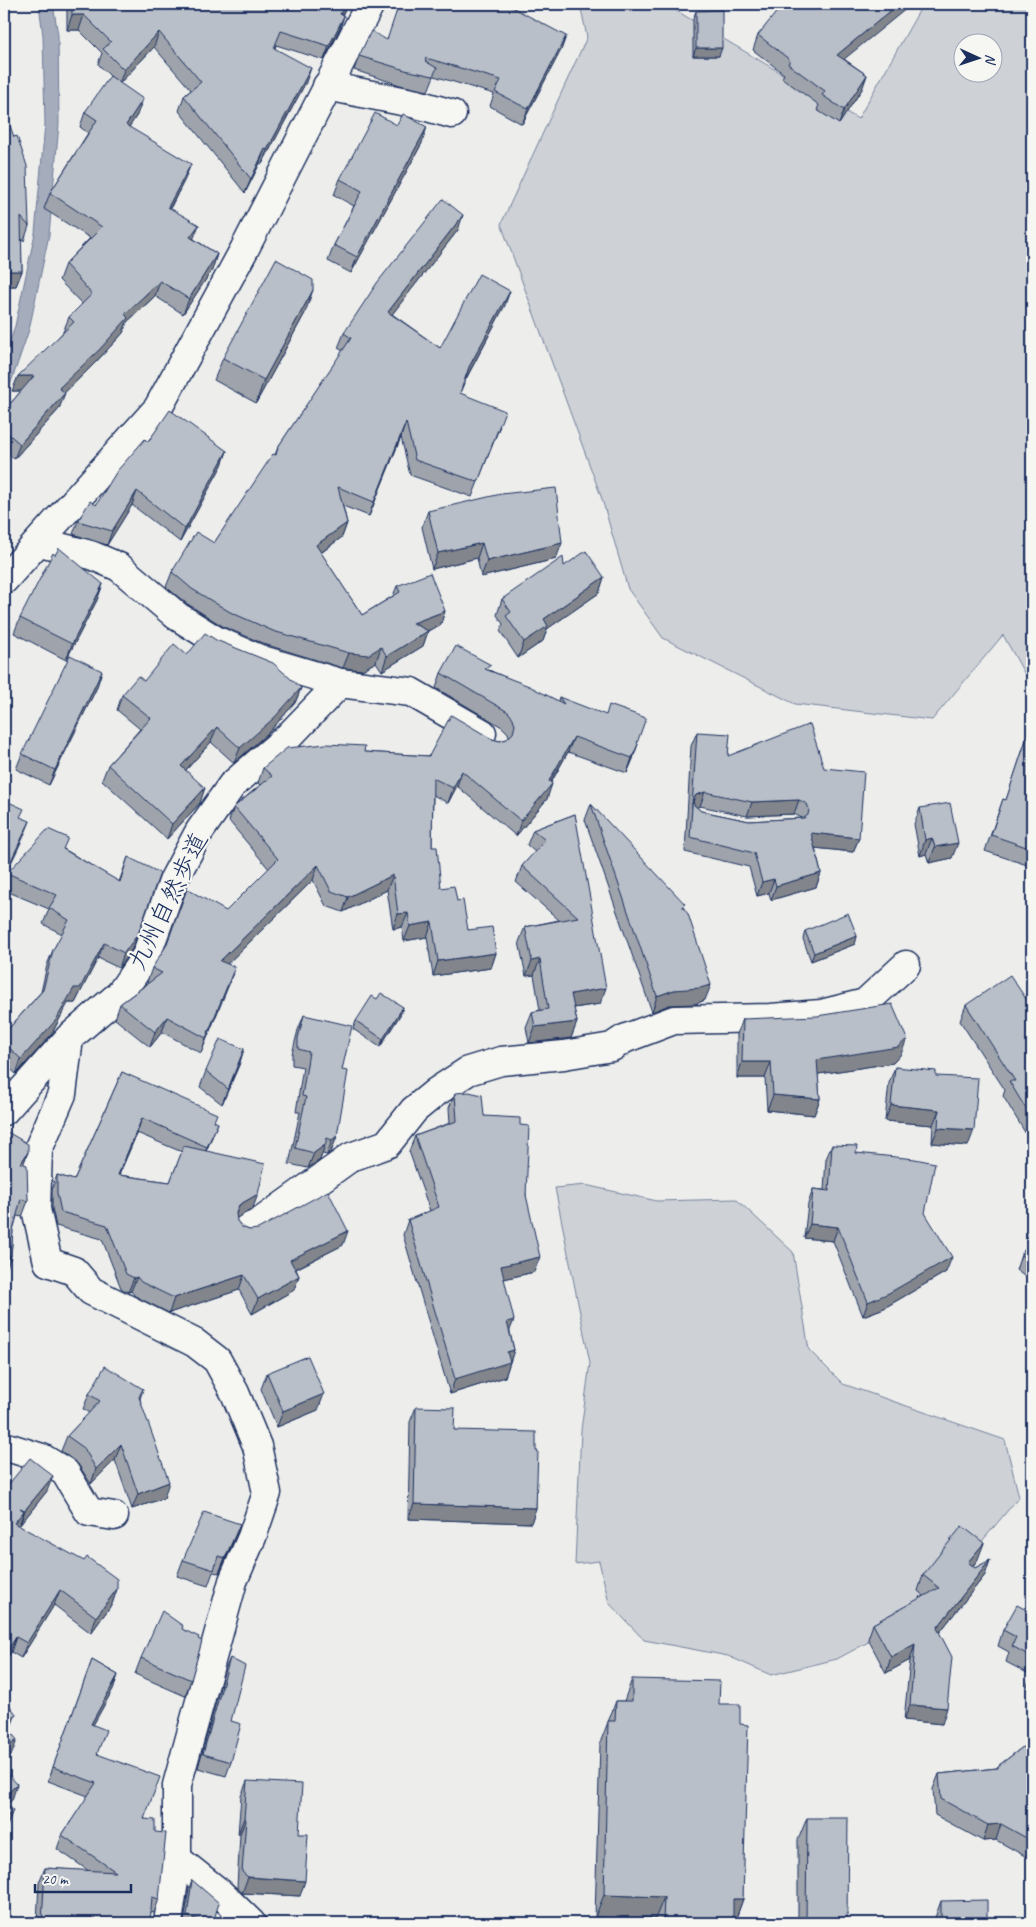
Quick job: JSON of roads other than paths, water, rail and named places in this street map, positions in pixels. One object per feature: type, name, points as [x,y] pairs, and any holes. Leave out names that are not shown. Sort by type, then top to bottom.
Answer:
[{"type":"street","points":[[4,580],[158,408],[244,250],[370,4]]},
{"type":"street","points":[[327,86],[417,104],[452,114]]},
{"type":"street","points":[[42,539],[44,543],[91,555],[118,567],[177,616],[217,641],[262,660],[340,684],[411,692],[494,740]]},
{"type":"street","name":"九州自然歩道","points":[[4,1111],[69,1038],[120,994],[146,956],[174,879],[199,832],[232,785],[288,736],[340,684]]},
{"type":"street","points":[[246,1230],[259,1223],[351,1156],[387,1144],[414,1110],[436,1092],[468,1071],[501,1061],[564,1055],[612,1047],[624,1039],[674,1020],[771,1018],[821,1014],[838,1010],[865,1003],[906,965]]},
{"type":"street","points":[[69,1038],[62,1094],[38,1150],[36,1210],[48,1262],[74,1271],[91,1291],[195,1343],[217,1360],[235,1393],[257,1446],[268,1494],[233,1581],[178,1785],[177,1859],[168,1923]]},
{"type":"street","points":[[4,1446],[42,1458],[65,1472],[89,1512],[114,1516]]},
{"type":"street","points":[[177,1859],[221,1894],[251,1923]]},
{"type":"water","points":[[39,4],[53,4],[58,35],[59,124],[49,235],[29,330],[4,403],[4,358],[15,326],[35,233],[45,124],[43,36]]}]
